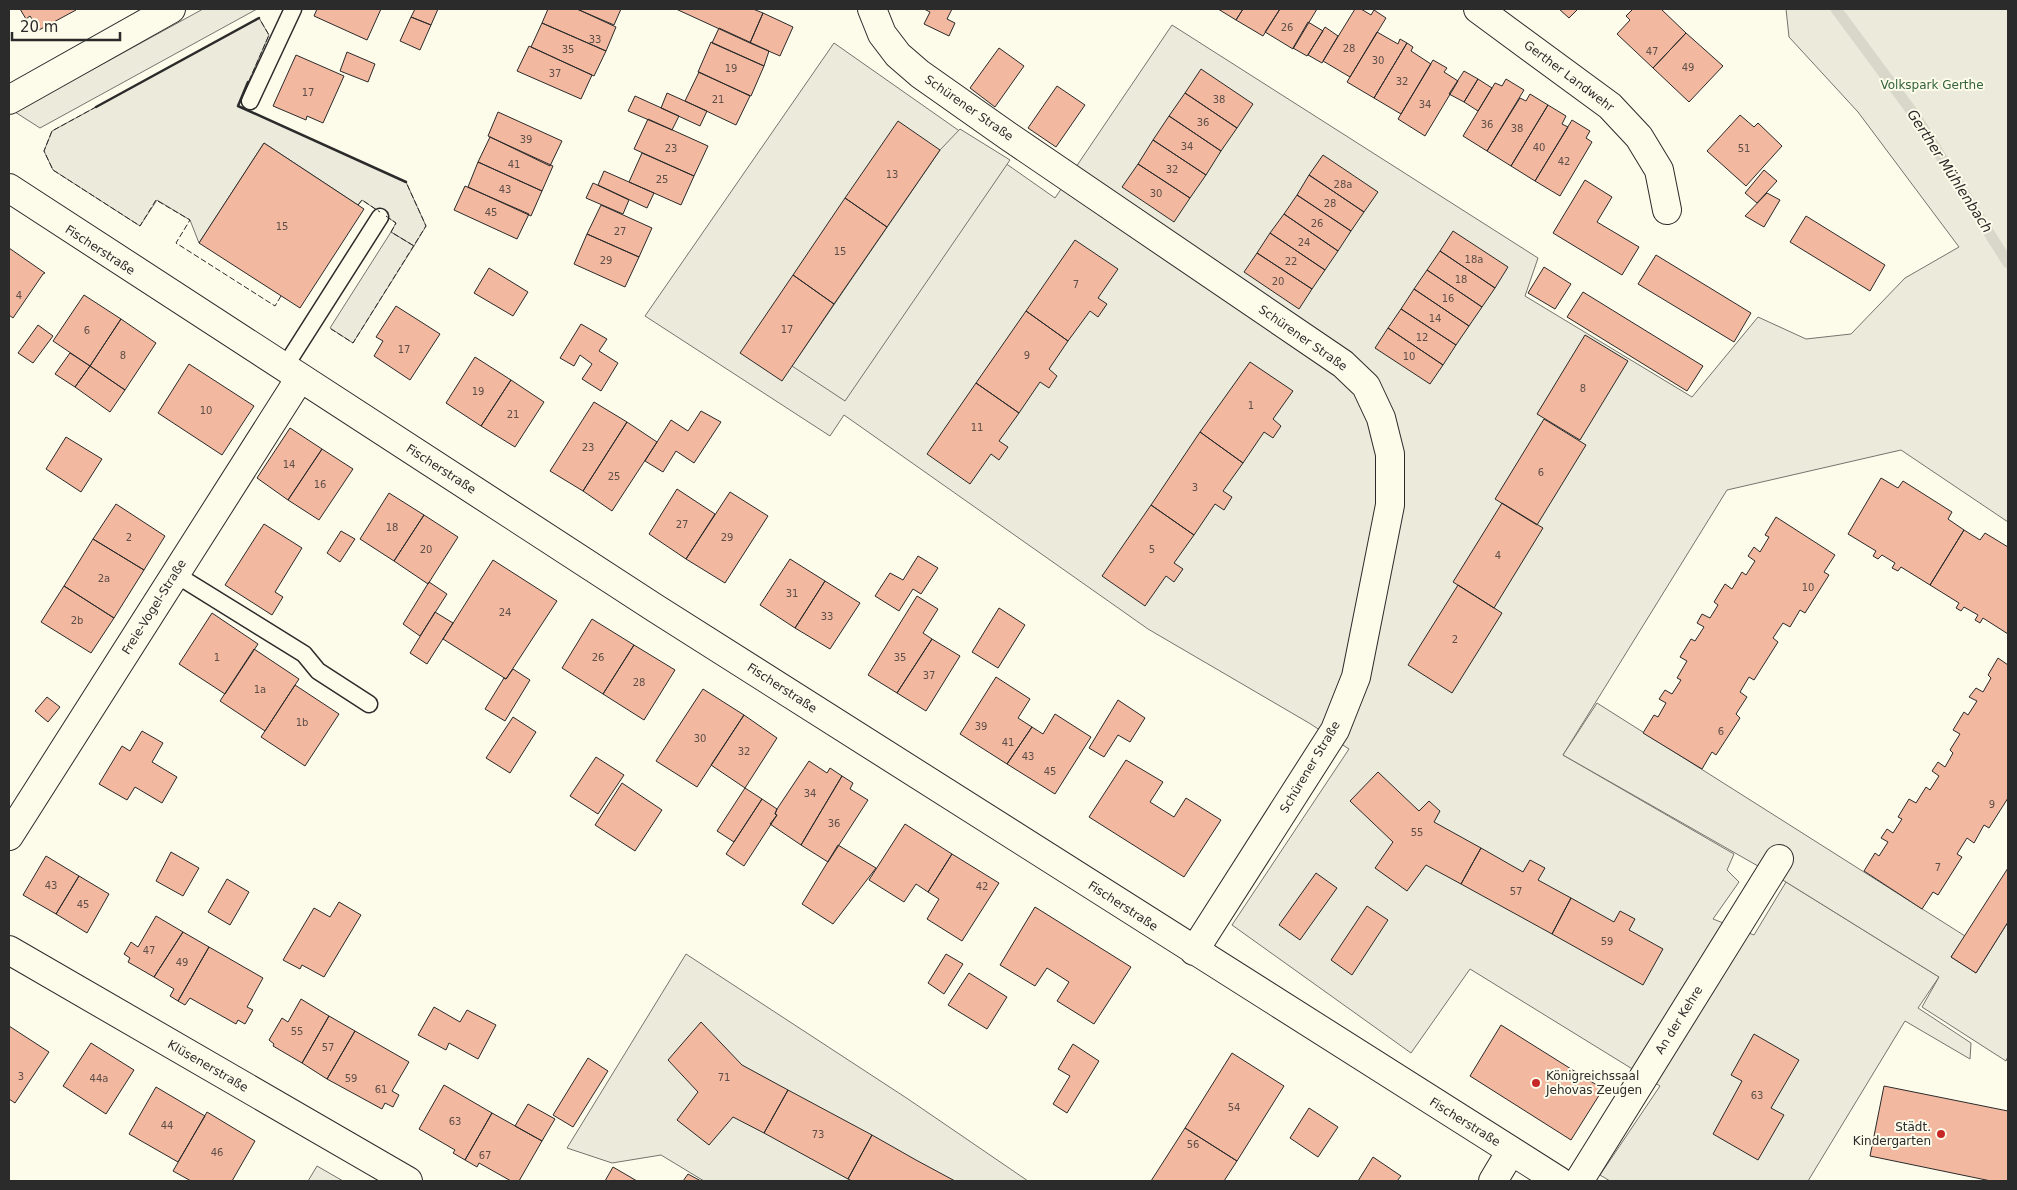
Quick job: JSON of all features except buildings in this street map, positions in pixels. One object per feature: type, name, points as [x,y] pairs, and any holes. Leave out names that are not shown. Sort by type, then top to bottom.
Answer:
[{"type":"street","points":[[9,100],[171,9]]},
{"type":"street","name":"Schürener Straße","points":[[872,9],[882,34],[898,55],[920,74],[1343,364],[1366,386],[1381,418],[1390,454],[1390,505],[1356,678],[1335,730],[1194,952]]},
{"type":"street","name":"Gerther Landwehr","points":[[1478,9],[1610,106],[1639,136],[1659,170],[1667,210]]},
{"type":"street","name":"Fischerstraße","points":[[9,188],[292,373],[1194,952],[1559,1181]]},
{"type":"street","name":"Freie-Vogel-Straße","points":[[9,836],[175,574],[292,373]]},
{"type":"street","name":"An der Kehre","points":[[1579,1181],[1779,859]]},
{"type":"street","name":"Klüsenerstraße","points":[[13,962],[401,1179]]},
{"type":"street","points":[[1493,1181],[1511,1151]]},
{"type":"lane","points":[[250,100],[293,9]]},
{"type":"lane","points":[[292,373],[380,217]]},
{"type":"lane","points":[[175,574],[304,654],[318,671],[369,704]]},
{"type":"green space","name":"Volkspark Gerthe","points":[[1786,9],[2008,9],[2008,522],[1901,450],[1727,490],[1563,755],[1734,854],[1727,870],[1739,882],[1713,919],[1754,935],[1786,882],[1939,977],[1918,1008],[1971,1043],[1970,1059],[1905,1021],[1808,1181],[1610,1181],[1600,1175],[1660,1086],[1470,969],[1411,1053],[1232,925],[1349,749],[1309,723],[1148,629],[844,415],[830,436],[645,316],[834,43],[1055,198],[1172,25],[1538,258],[1525,296],[1692,397],[1758,317],[1806,339],[1851,334],[1905,278],[1959,247],[1858,112],[1789,37]]},
{"type":"green space","points":[[259,18],[269,35],[238,106],[406,182],[426,226],[414,246],[391,232],[396,223],[362,200],[358,205],[264,143],[199,243],[190,220],[157,200],[140,226],[53,170],[44,151],[52,131]]},
{"type":"green space","points":[[686,954],[908,1099],[1028,1181],[704,1181],[661,1155],[612,1163],[567,1148]]},
{"type":"shaded area","points":[[203,9],[257,9],[40,128],[15,112]]},
{"type":"shaded area","points":[[960,129],[1010,160],[845,401],[792,366],[940,150]]},
{"type":"shaded area","points":[[391,232],[414,246],[353,343],[330,328]]},
{"type":"shaded area","points":[[1597,703],[1965,936],[1951,957],[1976,973],[2008,922],[2008,1056],[2006,1061],[1922,1007],[1939,977],[1786,882],[1563,755]]},
{"type":"shaded area","points":[[317,1166],[343,1181],[308,1181]]},
{"type":"waterway","name":"Gerther Mühlenbach","points":[[1836,9],[1916,117],[2008,263]]},
{"type":"fence","points":[[281,296],[275,306],[176,243],[190,220],[156,200],[140,226],[53,170],[44,151],[52,131],[259,18],[269,35],[238,106],[406,182],[426,226],[353,343],[331,329]]},
{"type":"fence","points":[[358,205],[362,200],[380,212]]},
{"type":"fence","points":[[386,216],[396,223],[391,232],[414,246]]},
{"type":"wall","points":[[96,107],[259,18]]},
{"type":"wall","points":[[248,82],[238,106],[406,182]]},
{"type":"place","name":"Königreichssaal Jehovas Zeugen","points":[[1536,1083]]},
{"type":"place","name":"Städt. Kindergarten","points":[[1941,1134]]}]
